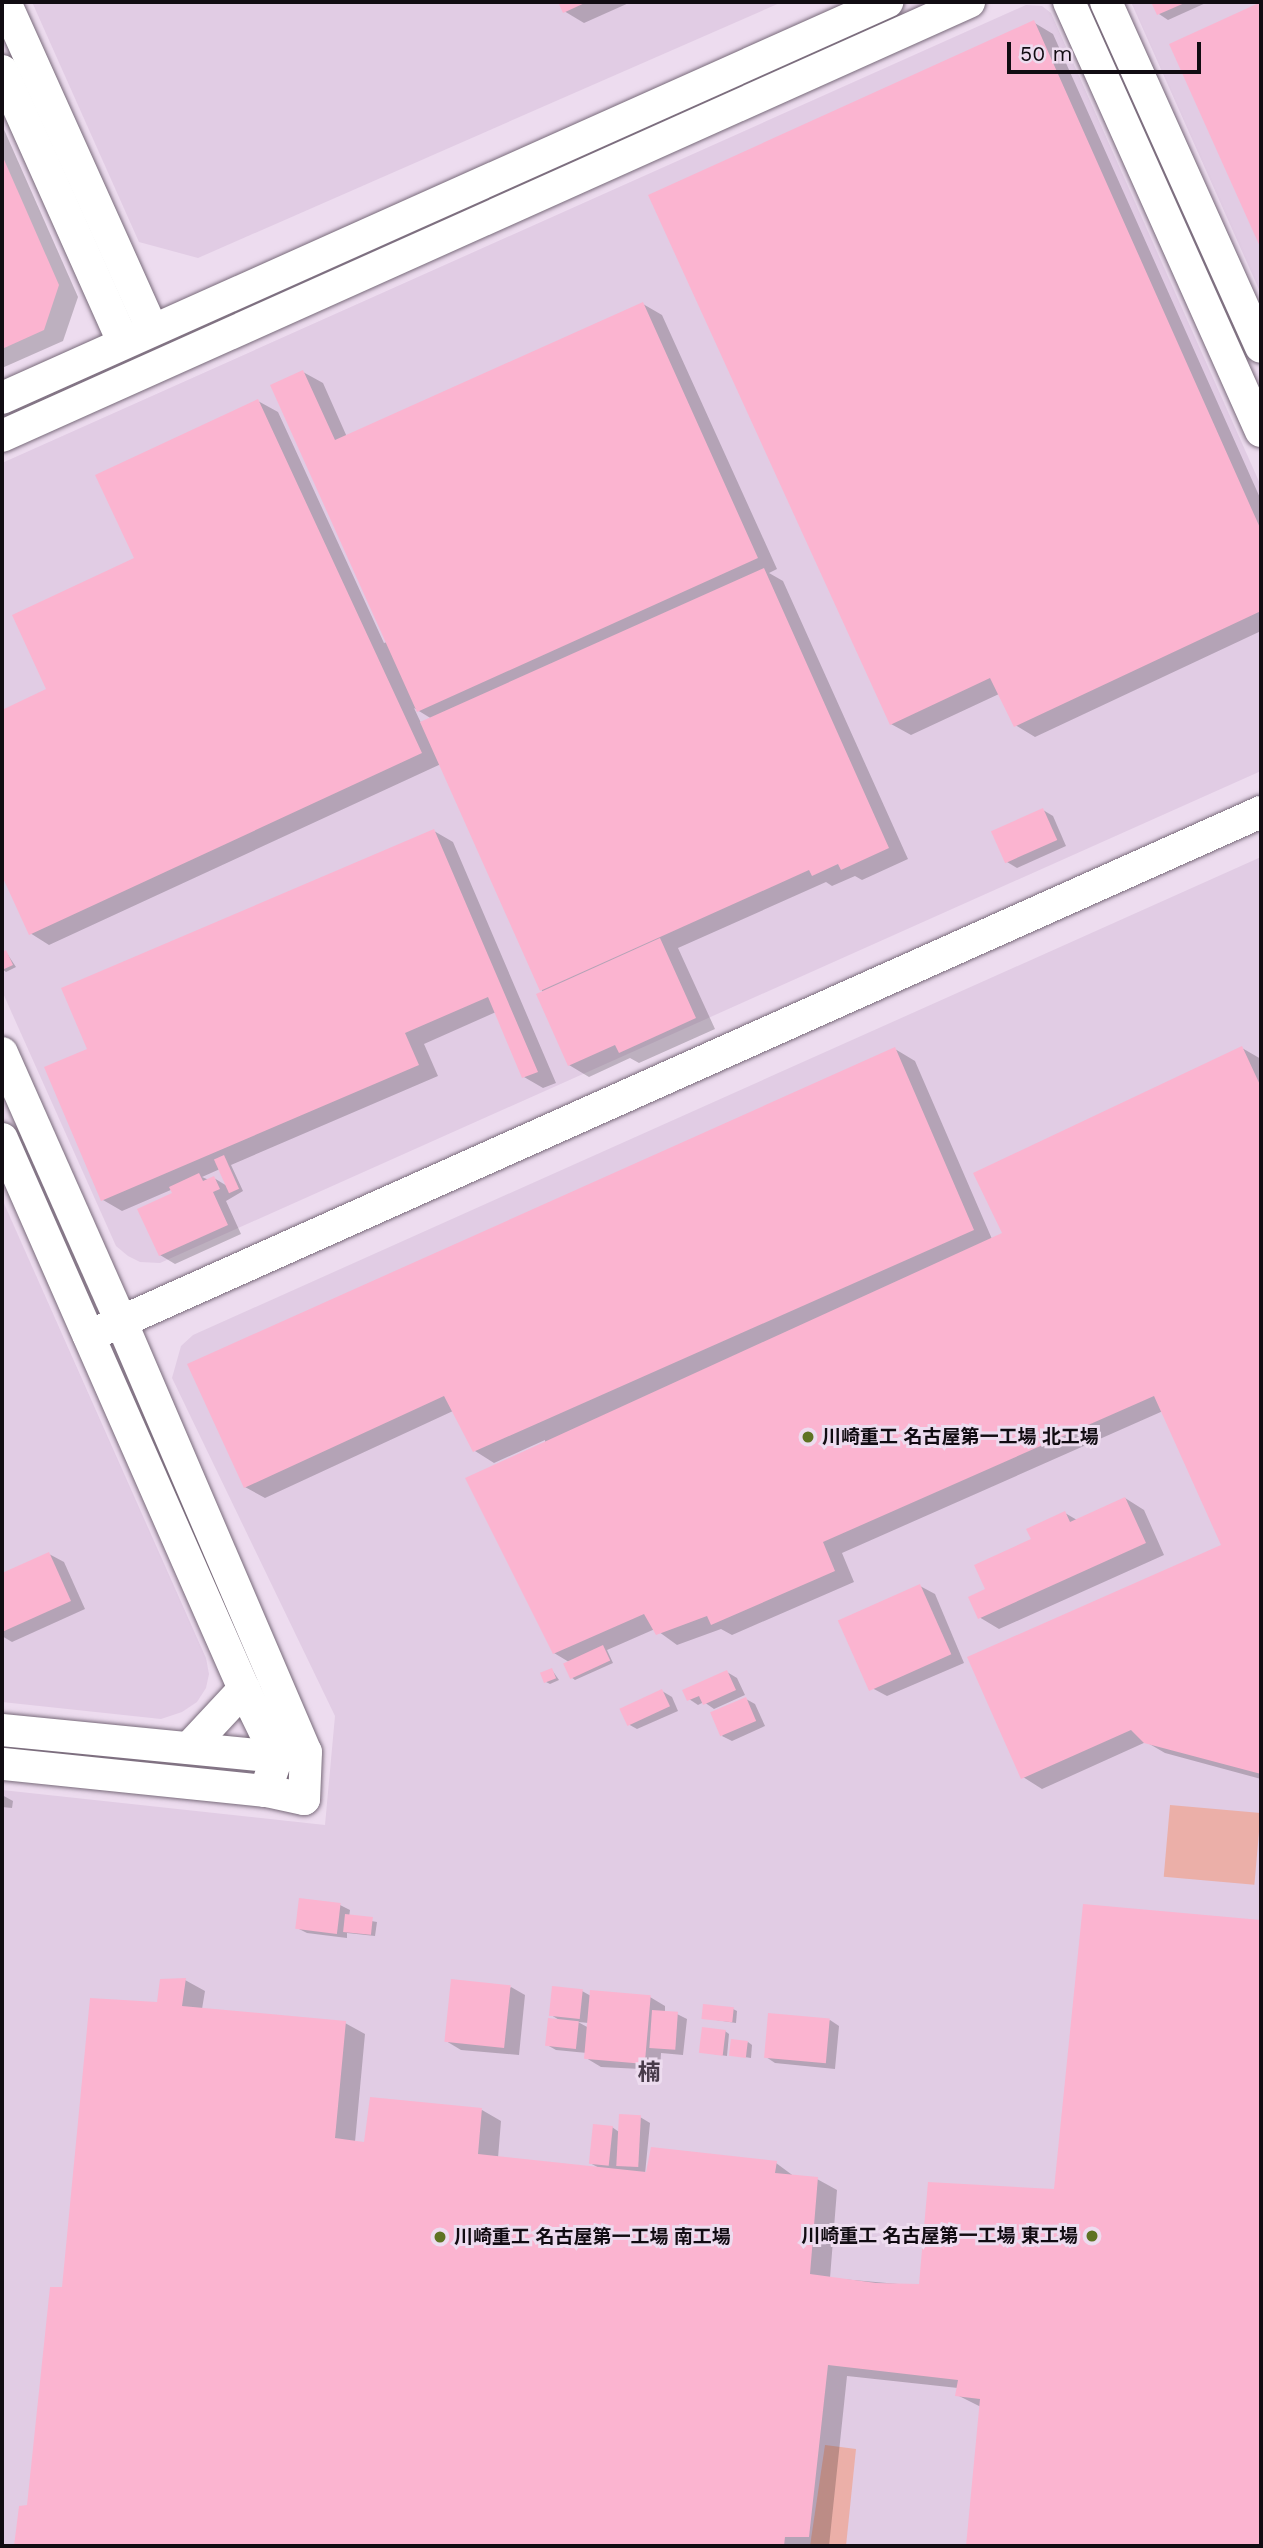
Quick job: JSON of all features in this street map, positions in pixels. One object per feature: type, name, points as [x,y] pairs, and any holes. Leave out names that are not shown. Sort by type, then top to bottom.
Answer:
[{"type":"street","points":[[5,2],[152,329]]},
{"type":"street","points":[[2,398],[887,2]]},
{"type":"street","points":[[2,436],[969,2]]},
{"type":"street","points":[[1069,2],[1261,431]]},
{"type":"street","points":[[1106,2],[1261,348]]},
{"type":"street","points":[[2,71],[123,342]]},
{"type":"street","points":[[89,1336],[1261,812]]},
{"type":"street","points":[[2,1053],[121,1321],[291,1754],[304,1799],[265,1791],[2,1763]]},
{"type":"street","points":[[2,1139],[244,1689],[291,1754]]},
{"type":"street","points":[[189,1748],[244,1689]]},
{"type":"street","points":[[2,1730],[189,1748],[291,1754]]},
{"type":"shaded area","points":[[32,2],[782,2],[198,258],[139,242]]},
{"type":"shaded area","points":[[1131,2],[1261,2],[1261,294]]},
{"type":"shaded area","points":[[1026,5],[1042,6],[1051,13],[1261,486],[1261,771],[160,1263],[140,1262],[128,1256],[116,1246],[2,991],[2,463]]},
{"type":"shaded area","points":[[1261,857],[1261,2546],[2,2546],[2,1790],[325,1825],[335,1716],[172,1378],[181,1346],[193,1335]]},
{"type":"shaded area","points":[[2,1199],[206,1658],[209,1674],[206,1688],[197,1702],[182,1712],[161,1719],[2,1702]]},
{"type":"shaded area","points":[[1170,1805],[1261,1813],[1254,1885],[1164,1877]]},
{"type":"shaded area","points":[[825,2445],[856,2449],[846,2546],[810,2546]]},
{"type":"building","points":[[558,2],[587,2],[563,13]]},
{"type":"building","points":[[1151,2],[1187,2],[1157,15]]},
{"type":"building","points":[[1261,2],[1261,249],[1169,44]]},
{"type":"building","points":[[1034,20],[1261,530],[1261,611],[1014,727],[990,678],[890,725],[648,195]]},
{"type":"building","points":[[2,155],[59,285],[44,330],[2,349]]},
{"type":"building","points":[[643,302],[758,558],[417,712],[270,385],[303,370],[335,440]]},
{"type":"building","points":[[258,399],[422,753],[29,935],[2,876],[2,710],[46,689],[12,615],[134,558],[95,475]]},
{"type":"building","points":[[764,568],[889,848],[841,870],[838,864],[812,876],[809,870],[540,991],[420,722]]},
{"type":"building","points":[[1043,808],[1057,840],[1005,863],[991,831]]},
{"type":"building","points":[[434,829],[538,1072],[522,1078],[488,997],[405,1033],[419,1065],[101,1201],[44,1067],[87,1049],[61,988]]},
{"type":"building","points":[[660,938],[696,1018],[619,1053],[615,1045],[568,1066],[536,994]]},
{"type":"building","points":[[6,950],[13,965],[2,970],[2,952]]},
{"type":"building","name":"川崎重工 名古屋第一工場 北工場","points":[[1242,1046],[1261,1087],[1261,1774],[1144,1743],[1131,1730],[1021,1779],[967,1657],[1221,1545],[1154,1396],[823,1542],[835,1571],[711,1625],[707,1616],[656,1635],[644,1614],[553,1654],[465,1478],[1002,1233],[973,1173]]},
{"type":"building","points":[[895,1047],[974,1230],[473,1452],[444,1396],[244,1488],[187,1364]]},
{"type":"building","points":[[224,1155],[239,1189],[229,1193],[214,1159]]},
{"type":"building","points":[[199,1173],[203,1181],[214,1176],[220,1189],[213,1192],[228,1225],[159,1256],[137,1209],[172,1193],[169,1187]]},
{"type":"building","points":[[1125,1497],[1146,1543],[978,1619],[968,1597],[985,1589],[974,1565],[1031,1539],[1026,1529],[1065,1511],[1070,1522]]},
{"type":"building","points":[[49,1552],[71,1601],[2,1632],[2,1573]]},
{"type":"building","points":[[920,1584],[951,1654],[869,1691],[838,1621]]},
{"type":"building","points":[[603,1645],[610,1660],[570,1679],[563,1664]]},
{"type":"building","points":[[552,1668],[556,1678],[544,1683],[540,1673]]},
{"type":"building","points":[[727,1670],[736,1690],[703,1705],[699,1696],[687,1701],[682,1690]]},
{"type":"building","points":[[662,1689],[670,1706],[627,1726],[619,1709]]},
{"type":"building","points":[[746,1697],[756,1721],[720,1736],[710,1712]]},
{"type":"building","points":[[299,1898],[341,1903],[337,1934],[295,1929]]},
{"type":"building","name":"川崎重工 名古屋第一工場 南工場","points":[[1083,1904],[1261,1920],[1261,2546],[966,2546],[980,2399],[955,2396],[958,2380],[828,2365],[809,2537],[785,2537],[784,2546],[14,2546],[19,2506],[27,2505],[50,2287],[62,2287],[90,1998],[157,2002],[160,1979],[186,1978],[182,2006],[346,2021],[335,2138],[364,2142],[370,2097],[482,2108],[478,2154],[646,2172],[651,2147],[777,2161],[775,2173],[818,2177],[810,2274],[876,2283],[919,2284],[928,2182],[1054,2189]]},
{"type":"building","points":[[345,1914],[373,1917],[371,1935],[343,1932]]},
{"type":"building","points":[[451,1979],[511,1985],[504,2048],[444,2042]]},
{"type":"building","points":[[552,1986],[583,1989],[580,2019],[549,2016]]},
{"type":"building","points":[[590,1990],[651,1995],[645,2064],[584,2059]]},
{"type":"building","points":[[703,2004],[734,2007],[732,2022],[701,2019]]},
{"type":"building","points":[[652,2010],[678,2012],[675,2050],[649,2048]]},
{"type":"building","points":[[768,2013],[830,2018],[826,2063],[764,2058]]},
{"type":"building","points":[[548,2018],[579,2021],[576,2049],[545,2046]]},
{"type":"building","points":[[702,2027],[726,2030],[723,2056],[699,2053]]},
{"type":"building","points":[[731,2039],[748,2041],[746,2058],[729,2056]]},
{"type":"building","points":[[619,2114],[641,2115],[638,2167],[616,2166]]},
{"type":"building","points":[[593,2124],[613,2126],[609,2166],[589,2164]]},
{"type":"place","name":"川崎重工 名古屋第一工場 北工場","points":[[808,1437]]},
{"type":"place","name":"川崎重工 名古屋第一工場 東工場","points":[[1092,2236]]},
{"type":"place","name":"川崎重工 名古屋第一工場 南工場","points":[[440,2237]]},
{"type":"district","name":"楠","points":[[649,2073]]}]
